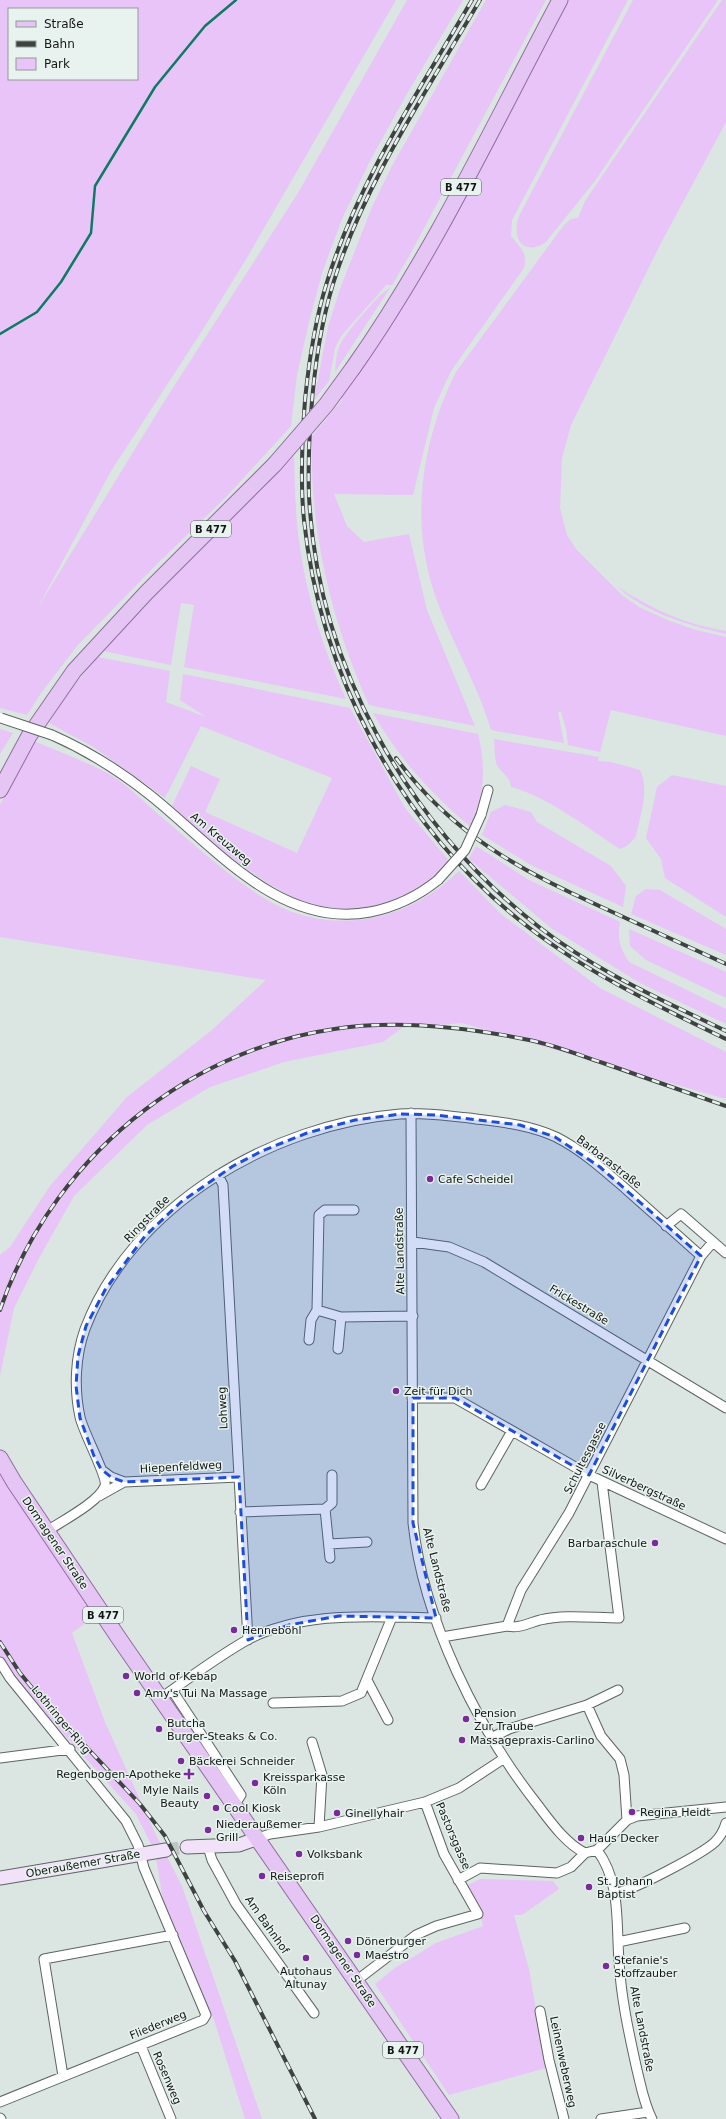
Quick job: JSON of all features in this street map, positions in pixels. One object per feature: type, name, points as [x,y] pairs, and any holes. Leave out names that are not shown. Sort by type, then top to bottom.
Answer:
[{"type":"main road","name":"B 477","points":[[0,789],[29,736],[74,671],[146,593],[275,464],[326,405],[353,368],[387,317],[429,245],[560,0]]},
{"type":"main road","name":"Dormagener Straße","points":[[0,1458],[47,1531],[166,1694],[235,1804],[451,2119]]},
{"type":"main road","points":[[187,1848],[239,1845],[258,1838]]},
{"type":"main road","name":"Oberaußemer Straße","points":[[0,1878],[166,1850]]},
{"type":"street","name":"Am Kreuzweg","points":[[0,718],[52,735],[91,755],[148,793],[249,879],[287,901],[313,910],[334,914],[354,915],[390,907],[406,901],[438,880],[465,850],[481,815],[488,790]]},
{"type":"street","name":"Ringstraße","points":[[99,1496],[105,1485],[106,1479],[84,1432],[78,1407],[76,1386],[78,1356],[86,1326],[105,1290],[145,1236],[181,1202],[218,1175],[262,1151],[323,1128],[355,1120],[411,1113]]},
{"type":"street","name":"Barbarastraße","points":[[411,1113],[520,1124],[555,1137],[579,1151],[600,1167],[701,1256]]},
{"type":"street","name":"Alte Landstraße","points":[[411,1113],[413,1242],[412,1398],[415,1536],[442,1637],[503,1759],[548,1818],[575,1846],[586,1853]]},
{"type":"street","name":"Lohweg","points":[[218,1175],[223,1185],[248,1640]]},
{"type":"street","points":[[309,1340],[311,1320],[317,1310],[319,1216],[325,1210],[354,1210]]},
{"type":"street","points":[[666,1226],[681,1214],[726,1252]]},
{"type":"street","name":"Frickestraße","points":[[413,1242],[449,1247],[484,1262],[726,1408]]},
{"type":"street","name":"Schultesgasse","points":[[507,1626],[521,1590],[562,1526],[649,1361],[701,1256],[713,1242]]},
{"type":"street","points":[[317,1310],[340,1317],[413,1316]]},
{"type":"street","points":[[338,1349],[340,1317]]},
{"type":"street","name":"Silverbergstraße","points":[[412,1398],[455,1398],[589,1476],[726,1539]]},
{"type":"street","points":[[481,1485],[512,1431]]},
{"type":"street","points":[[102,1469],[111,1477],[124,1482]]},
{"type":"street","points":[[240,1512],[325,1509],[332,1502],[332,1475]]},
{"type":"street","name":"Hiepenfeldweg","points":[[124,1482],[238,1477]]},
{"type":"street","points":[[47,1531],[99,1496],[124,1482]]},
{"type":"street","points":[[442,1637],[507,1626],[517,1626],[552,1618],[619,1618],[602,1482]]},
{"type":"street","points":[[325,1509],[330,1558]]},
{"type":"street","points":[[329,1544],[367,1542]]},
{"type":"street","points":[[166,1694],[248,1640],[289,1625],[339,1616],[436,1618]]},
{"type":"street","points":[[273,1703],[342,1701],[361,1693],[392,1617]]},
{"type":"street","name":"Lothringer Ring","points":[[0,1662],[37,1711],[70,1749],[126,1821],[138,1845],[139,1854]]},
{"type":"street","points":[[367,1680],[388,1720]]},
{"type":"street","points":[[492,1738],[513,1728],[587,1705],[618,1690]]},
{"type":"street","points":[[316,1701],[316,1711]]},
{"type":"street","points":[[587,1705],[601,1736],[620,1759],[624,1775],[627,1820]]},
{"type":"street","points":[[312,1742],[322,1775],[319,1826]]},
{"type":"street","points":[[0,1758],[70,1749]]},
{"type":"street","points":[[258,1838],[270,1834],[319,1826],[426,1802],[461,1786],[503,1759]]},
{"type":"street","name":"Pastorsgasse","points":[[356,1981],[416,1935],[436,1926],[478,1914],[444,1854],[426,1802]]},
{"type":"street","points":[[586,1853],[597,1850],[627,1820],[637,1816],[726,1807]]},
{"type":"street","points":[[616,1892],[625,1891],[656,1876],[715,1842],[722,1833],[726,1823]]},
{"type":"street","name":"Am Bahnhof","points":[[208,1847],[212,1860],[236,1904],[314,2013]]},
{"type":"street","name":"Alte Landstraße","points":[[597,1850],[606,1863],[616,1892],[621,1985],[629,2034],[650,2115]]},
{"type":"street","name":"Pastorsgasse","points":[[458,1880],[480,1868],[557,1873],[571,1867],[586,1853]]},
{"type":"street","name":"Fliederweg","points":[[0,2102],[203,2020],[206,2015],[139,1854]]},
{"type":"street","points":[[618,1942],[685,1928]]},
{"type":"street","points":[[63,2076],[44,1959],[173,1935]]},
{"type":"street","name":"Leinenweberweg","points":[[540,2011],[549,2060],[564,2119]]},
{"type":"street","name":"Rosenweg","points":[[140,2046],[171,2119]]},
{"type":"street","points":[[601,2119],[650,2115]]},
{"type":"highlighted area","points":[[401,1114],[436,1115],[520,1125],[555,1137],[600,1167],[701,1256],[589,1475],[455,1398],[413,1398],[413,1523],[436,1618],[339,1616],[289,1625],[248,1640],[239,1477],[124,1482],[111,1477],[101,1469],[94,1456],[80,1418],[76,1386],[78,1356],[86,1326],[105,1290],[145,1236],[181,1202],[233,1166],[262,1151],[307,1133],[355,1120]]},
{"type":"green space","points":[[0,0],[396,0],[248,256],[202,331],[111,471],[37,609],[162,405],[298,193],[407,0],[463,0],[408,92],[371,159],[342,219],[322,273],[309,322],[297,375],[291,426],[227,496],[157,564],[77,646],[41,693],[27,715],[0,708]]},
{"type":"green space","points":[[486,0],[546,0],[407,260],[392,285],[386,285],[341,336],[335,348],[329,381],[314,400],[328,327],[340,289],[372,207],[392,166]]},
{"type":"green space","points":[[568,0],[628,0],[512,220],[511,236],[524,254],[524,268],[451,371],[434,408],[413,495],[334,494],[347,526],[364,542],[409,534],[427,610],[475,726],[369,705],[344,640],[333,607],[325,574],[314,505],[312,436],[343,399],[341,397],[404,302],[461,203]]},
{"type":"green space","points":[[633,0],[718,0],[595,181],[545,243],[536,247],[524,246],[517,236],[517,222],[520,214]]},
{"type":"green space","points":[[722,0],[726,0],[726,122],[661,243],[571,425],[562,458],[560,508],[567,535],[576,549],[623,596],[639,607],[670,621],[696,630],[726,637],[726,736],[611,710],[600,752],[568,745],[566,729],[561,712],[558,712],[564,743],[491,730],[478,695],[440,610],[427,564],[421,508],[423,480],[435,425],[444,398],[456,372],[564,225],[571,219],[578,218],[585,201]]},
{"type":"green space","points":[[390,288],[335,372],[336,358],[343,340],[355,323],[371,305]]},
{"type":"green space","points":[[294,456],[295,498],[298,530],[306,581],[316,622],[346,699],[184,667],[194,605],[181,603],[171,665],[103,651],[159,592]]},
{"type":"green space","points":[[618,587],[656,609],[697,625],[726,631],[726,634],[698,627],[655,611],[629,596]]},
{"type":"green space","points":[[98,657],[170,671],[166,702],[206,717],[180,700],[183,674],[350,708],[405,808],[449,861],[432,880],[411,893],[396,900],[369,908],[356,910],[342,911],[320,908],[297,899],[274,887],[228,855],[172,806],[191,766],[220,779],[205,812],[297,853],[332,778],[201,726],[165,798],[92,746],[49,723],[70,690]]},
{"type":"green space","points":[[373,713],[478,734],[481,746],[483,781],[479,804],[470,826],[442,801],[416,774],[393,745]]},
{"type":"green space","points":[[0,729],[13,733],[0,754]]},
{"type":"green space","points":[[494,739],[599,757],[598,761],[611,762],[640,770],[643,778],[644,795],[642,811],[636,836],[633,841],[620,849],[538,797],[511,787],[507,778],[497,765]]},
{"type":"green space","points":[[34,741],[118,779],[236,879],[262,897],[287,910],[313,918],[339,921],[365,919],[390,913],[415,903],[438,889],[459,871],[501,914],[600,988],[726,1052],[726,1099],[462,1023],[402,1028],[383,1042],[284,1062],[210,1087],[147,1125],[74,1196],[38,1260],[14,1308],[0,1376],[0,1255],[10,1247],[50,1186],[127,1097],[212,1030],[266,980],[0,937],[0,805]]},
{"type":"green space","points":[[672,775],[726,786],[726,917],[665,878],[661,859],[646,838],[657,787]]},
{"type":"green space","points":[[505,805],[531,812],[537,822],[611,866],[626,886],[623,907],[531,865],[482,835],[491,812]]},
{"type":"green space","points":[[476,846],[529,880],[620,922],[620,943],[629,962],[726,1009],[726,1024],[640,983],[551,928],[469,859]]},
{"type":"green space","points":[[646,889],[660,890],[726,929],[726,955],[631,914],[636,896]]},
{"type":"green space","points":[[629,929],[726,972],[726,998],[646,960],[630,946]]},
{"type":"green space","points":[[0,1474],[95,1616],[72,1633],[105,1722],[155,1833],[182,1886],[262,2119],[245,2119],[214,2020],[176,1937],[163,1900],[155,1852],[136,1814],[15,1680],[0,1658]]},
{"type":"green space","points":[[480,1879],[553,1881],[559,1889],[522,1915],[514,1915],[529,1969],[546,2068],[449,2095],[375,1984],[395,1968],[436,1943],[483,1926],[480,1912],[466,1886]]},
{"type":"waterway","points":[[0,334],[37,312],[61,282],[91,233],[95,186],[155,87],[205,26],[236,0]]},
{"type":"tunnel","points":[[166,1850],[187,1847]]},
{"type":"railway","points":[[472,0],[391,137],[373,172],[355,208],[340,245],[323,296],[308,370],[302,445],[304,520],[313,577],[327,633],[347,688],[372,740],[402,790],[436,837],[475,880],[518,919],[542,937],[592,970],[618,985],[726,1039]]},
{"type":"railway","points":[[480,0],[418,103],[379,174],[346,247],[324,316],[312,398],[309,445],[309,496],[316,559],[330,620],[351,679],[378,736],[411,790],[449,840],[492,886],[539,927],[583,957],[630,984],[726,1031]]},
{"type":"railway","points":[[396,758],[418,785],[441,809],[465,830],[491,849],[547,881],[726,964]]},
{"type":"railway","points":[[0,1310],[25,1252],[58,1198],[99,1151],[146,1109],[198,1075],[255,1049],[315,1032],[378,1025],[416,1025],[473,1030],[510,1036],[557,1047],[726,1106]]},
{"type":"railway","points":[[0,1642],[20,1673],[42,1700],[140,1804],[165,1836],[204,1911],[235,1961],[315,2119]]},
{"type":"place","name":"Cafe Scheidel","points":[[430,1179]]},
{"type":"place","name":"Zeit für Dich","points":[[396,1391]]},
{"type":"place","name":"Barbaraschule","points":[[655,1543]]},
{"type":"place","name":"Henneböhl","points":[[234,1630]]},
{"type":"place","name":"World of Kebap","points":[[126,1676]]},
{"type":"place","name":"Amy's Tui Na Massage","points":[[137,1693]]},
{"type":"place","name":"Pension Zur Traube","points":[[466,1719]]},
{"type":"place","name":"Butcha Burger-Steaks & Co.","points":[[159,1729]]},
{"type":"place","name":"Massagepraxis-Carlino","points":[[462,1740]]},
{"type":"place","name":"Bäckerei Schneider","points":[[181,1761]]},
{"type":"place","name":"Regenbogen-Apotheke","points":[[189,1774]]},
{"type":"place","name":"Kreissparkasse Köln","points":[[255,1783]]},
{"type":"place","name":"Myle Nails Beauty","points":[[207,1796]]},
{"type":"place","name":"Cool Kiosk","points":[[216,1808]]},
{"type":"place","name":"Regina Heidt","points":[[632,1812]]},
{"type":"place","name":"Ginellyhair","points":[[337,1813]]},
{"type":"place","name":"Niederaußemer Grill","points":[[208,1830]]},
{"type":"place","name":"Haus Decker","points":[[581,1838]]},
{"type":"place","name":"Volksbank","points":[[299,1854]]},
{"type":"place","name":"Reiseprofi","points":[[262,1876]]},
{"type":"place","name":"St. Johann Baptist","points":[[589,1887]]},
{"type":"place","name":"Dönerburger","points":[[348,1941]]},
{"type":"place","name":"Maestro","points":[[357,1955]]},
{"type":"place","name":"Autohaus Altunay","points":[[306,1958]]},
{"type":"place","name":"Stefanie's Stoffzauber","points":[[606,1966]]}]
